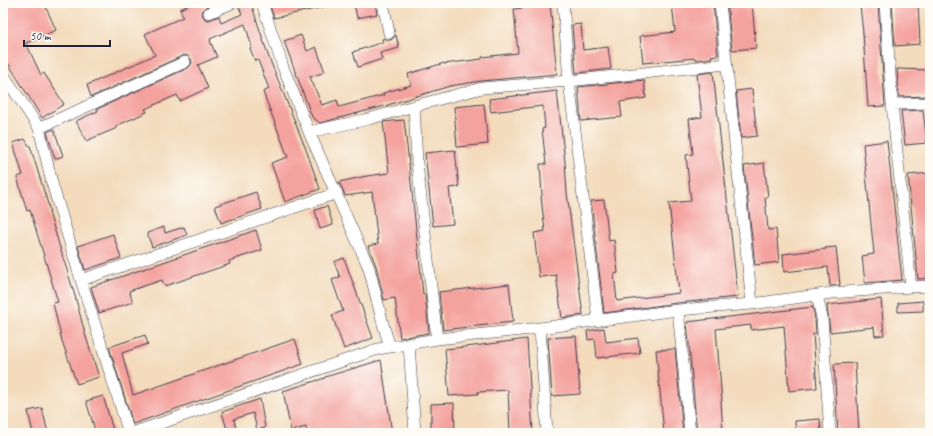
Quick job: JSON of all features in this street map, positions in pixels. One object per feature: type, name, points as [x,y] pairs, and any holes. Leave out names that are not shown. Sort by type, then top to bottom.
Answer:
[{"type":"street","points":[[209,13],[232,3]]},
{"type":"street","points":[[262,3],[283,67],[309,132],[369,268],[390,347]]},
{"type":"street","points":[[383,3],[389,33]]},
{"type":"street","points":[[563,3],[569,81],[598,320]]},
{"type":"street","points":[[720,3],[752,304]]},
{"type":"street","points":[[885,3],[892,104],[911,287]]},
{"type":"street","points":[[39,128],[186,62]]},
{"type":"street","points":[[309,132],[369,119],[482,88],[569,81],[726,64]]},
{"type":"street","points":[[3,74],[39,128],[52,183],[81,280],[131,433],[378,349],[437,339],[540,328],[678,310],[752,304],[832,293],[930,286]]},
{"type":"street","points":[[892,104],[930,103]]},
{"type":"street","points":[[414,106],[417,163],[437,339]]},
{"type":"street","points":[[81,280],[337,193]]},
{"type":"street","points":[[817,295],[822,318],[830,433]]},
{"type":"street","points":[[678,310],[690,433]]},
{"type":"street","points":[[540,328],[547,433]]},
{"type":"street","points":[[409,344],[415,433]]},
{"type":"building","points":[[11,3],[44,3],[56,30],[26,43],[41,75],[44,73],[64,104],[42,118],[3,55],[3,7]]},
{"type":"building","points":[[194,3],[211,3],[212,4],[203,9],[203,16],[205,19],[209,20],[219,16],[221,23],[242,14],[238,5],[239,3],[251,3],[268,55],[305,147],[320,189],[285,202],[271,163],[288,157],[263,92],[269,89],[258,60],[255,61],[250,48],[252,47],[245,24],[210,39],[217,57],[198,65],[208,88],[180,101],[177,95],[145,109],[147,112],[116,126],[117,128],[86,141],[76,121],[98,111],[97,109],[190,66],[192,63],[191,59],[186,55],[182,56],[91,97],[87,85],[155,55],[145,34],[183,17],[180,9]]},
{"type":"building","points":[[269,3],[324,3],[324,7],[274,18]]},
{"type":"building","points":[[354,3],[375,3],[377,14],[357,18]]},
{"type":"building","points":[[531,3],[550,3],[557,74],[481,81],[450,86],[381,107],[320,123],[312,117],[284,41],[301,35],[307,51],[316,47],[325,72],[310,77],[322,105],[337,100],[339,107],[384,95],[383,93],[411,85],[408,74],[444,63],[518,53],[514,9],[532,7]]},
{"type":"building","points":[[672,3],[713,3],[718,55],[711,56],[712,58],[696,60],[695,58],[643,63],[640,36],[675,32]]},
{"type":"building","points":[[727,3],[752,3],[756,48],[732,50]]},
{"type":"building","points":[[863,3],[878,3],[885,106],[868,107],[860,5],[864,5]]},
{"type":"building","points":[[892,3],[918,3],[920,44],[895,46]]},
{"type":"building","points":[[581,24],[583,50],[608,47],[611,69],[576,73],[572,25]]},
{"type":"building","points":[[396,35],[399,48],[380,53],[382,59],[358,67],[353,52],[383,42],[382,39],[385,38],[387,40],[391,40]]},
{"type":"building","points":[[897,69],[930,70],[930,96],[899,97]]},
{"type":"building","points":[[713,72],[738,297],[677,303],[604,313],[591,201],[604,200],[609,241],[614,240],[618,273],[614,274],[617,301],[679,293],[669,203],[691,201],[686,155],[693,154],[689,119],[702,117],[697,74]]},
{"type":"building","points":[[644,80],[646,98],[620,102],[622,117],[581,121],[578,87]]},
{"type":"building","points":[[752,89],[757,136],[741,138],[736,91]]},
{"type":"building","points":[[557,91],[567,193],[583,315],[562,318],[556,275],[539,277],[534,233],[545,231],[541,197],[540,164],[546,164],[542,129],[545,128],[543,106],[491,112],[489,99]]},
{"type":"building","points":[[484,104],[488,144],[457,147],[454,107]]},
{"type":"building","points":[[923,110],[927,143],[905,145],[901,111]]},
{"type":"building","points":[[404,120],[423,294],[425,294],[429,332],[400,338],[395,298],[384,300],[376,266],[368,246],[378,244],[372,192],[345,196],[339,182],[389,173],[383,122]]},
{"type":"building","points":[[54,129],[63,156],[55,159],[47,132]]},
{"type":"building","points":[[25,139],[30,146],[99,377],[77,384],[62,341],[53,303],[58,302],[30,210],[27,211],[17,177],[23,175],[13,143]]},
{"type":"building","points":[[887,141],[902,280],[865,283],[862,256],[874,254],[863,144]]},
{"type":"building","points":[[455,150],[459,187],[449,188],[453,224],[433,226],[425,153]]},
{"type":"building","points":[[764,163],[768,197],[765,197],[768,230],[776,229],[779,262],[755,265],[744,166]]},
{"type":"building","points":[[930,173],[930,278],[918,279],[908,175]]},
{"type":"building","points":[[256,192],[262,209],[221,223],[215,206]]},
{"type":"building","points":[[327,206],[333,225],[320,229],[315,210]]},
{"type":"building","points":[[164,227],[165,233],[184,227],[187,235],[152,247],[147,233]]},
{"type":"building","points":[[256,230],[262,250],[229,261],[230,264],[165,286],[162,280],[129,291],[133,302],[99,313],[91,287]]},
{"type":"building","points":[[113,234],[121,258],[85,270],[78,246]]},
{"type":"building","points":[[836,247],[840,285],[830,286],[828,267],[784,272],[783,254]]},
{"type":"building","points":[[344,258],[373,338],[344,349],[332,315],[343,311],[332,280],[340,277],[334,262]]},
{"type":"building","points":[[509,284],[513,322],[443,330],[439,292]]},
{"type":"building","points":[[881,299],[884,335],[875,336],[874,327],[830,332],[827,305]]},
{"type":"building","points":[[923,301],[923,311],[898,312],[898,303]]},
{"type":"building","points":[[813,307],[816,334],[813,334],[817,388],[789,391],[784,326],[751,330],[751,325],[716,329],[723,433],[697,433],[687,322]]},
{"type":"building","points":[[604,328],[606,342],[638,338],[640,353],[597,358],[595,339],[588,340],[587,331]]},
{"type":"building","points":[[145,335],[148,344],[122,353],[133,395],[295,339],[303,364],[133,424],[109,347]]},
{"type":"building","points":[[576,336],[580,394],[552,396],[548,338]]},
{"type":"building","points":[[527,339],[533,433],[510,433],[508,390],[449,396],[445,349]]},
{"type":"building","points":[[675,349],[683,433],[664,433],[656,350]]},
{"type":"building","points":[[381,360],[392,433],[307,433],[306,427],[291,431],[283,391]]},
{"type":"building","points":[[855,363],[859,433],[838,433],[834,364]]},
{"type":"building","points":[[103,396],[114,433],[96,433],[86,401]]},
{"type":"building","points":[[260,399],[265,428],[257,430],[253,413],[234,419],[237,433],[228,433],[222,412]]},
{"type":"building","points":[[454,403],[455,433],[431,433],[431,404]]},
{"type":"building","points":[[42,408],[48,433],[33,433],[28,411]]},
{"type":"building","points":[[820,419],[821,433],[796,433],[795,421]]}]
